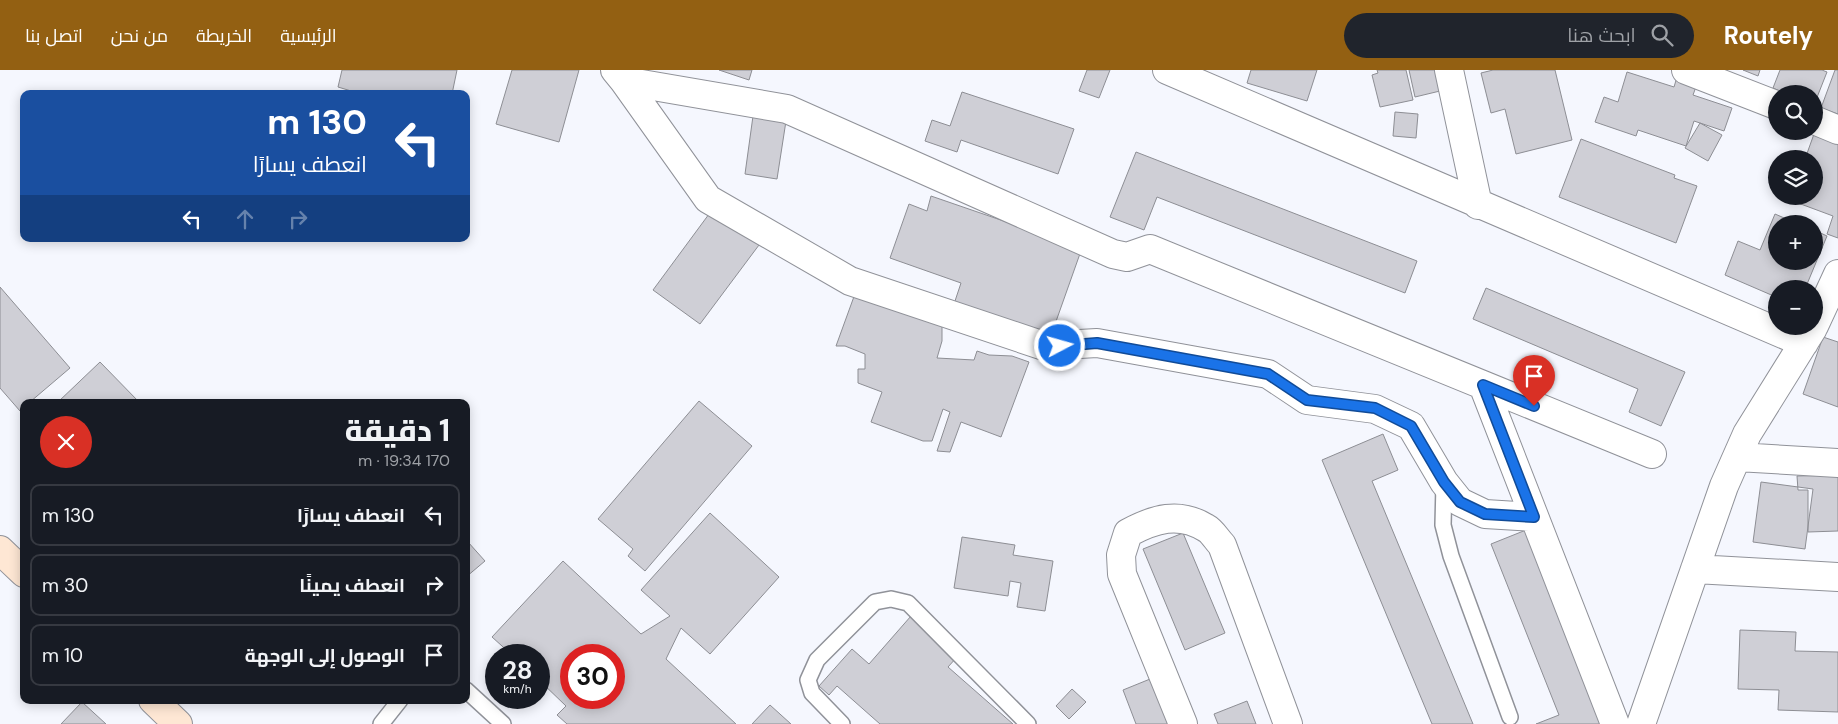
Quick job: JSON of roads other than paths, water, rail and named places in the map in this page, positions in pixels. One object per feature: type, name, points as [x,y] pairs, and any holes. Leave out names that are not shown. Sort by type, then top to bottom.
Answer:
[{"type":"main road","points":[[0,550],[20,569]]},
{"type":"main road","points":[[157,704],[178,724]]},
{"type":"street","points":[[1167,70],[1478,205],[1768,316]]},
{"type":"street","points":[[1449,70],[1478,205]]},
{"type":"street","points":[[1686,70],[1768,103]]},
{"type":"street","points":[[620,75],[787,109],[1113,254],[1128,257],[1150,249],[1652,454]]},
{"type":"street","points":[[620,75],[708,199],[850,281],[1044,346],[1097,343],[1268,374],[1307,400],[1375,408],[1411,426],[1444,482],[1460,502],[1485,514],[1534,517]]},
{"type":"street","points":[[1823,124],[1838,130]]},
{"type":"street","points":[[1823,306],[1838,274]]},
{"type":"street","points":[[1641,724],[1724,486],[1747,434],[1809,335]]},
{"type":"street","points":[[1483,385],[1615,724]]},
{"type":"street","points":[[1737,457],[1838,463]]},
{"type":"street","points":[[1183,724],[1122,574],[1121,555],[1128,532],[1151,520],[1184,519],[1208,528],[1222,545],[1288,724]]},
{"type":"street","points":[[1695,569],[1838,578]]},
{"type":"lane","points":[[1444,482],[1444,525],[1451,556],[1510,717]]},
{"type":"lane","points":[[842,724],[812,693],[808,680],[817,660],[875,602],[891,599],[908,603],[1028,724]]},
{"type":"lane","points":[[470,694],[503,724]]},
{"type":"lane","points":[[381,724],[397,704]]}]
